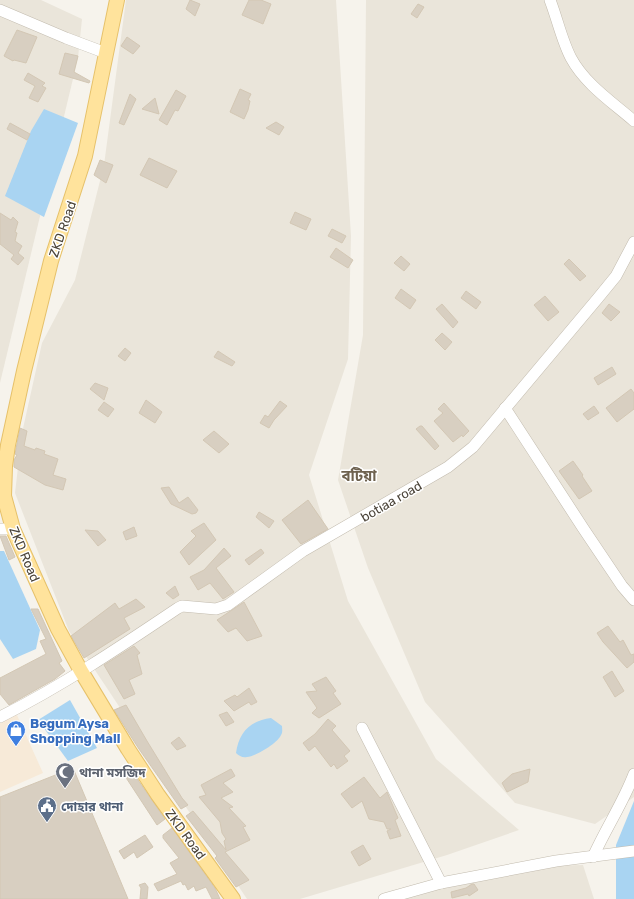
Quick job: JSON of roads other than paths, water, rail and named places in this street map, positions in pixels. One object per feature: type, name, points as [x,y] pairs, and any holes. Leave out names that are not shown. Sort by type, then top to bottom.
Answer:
[{"type":"main road","name":"ZKD Road","points":[[117,0],[85,156],[51,261],[12,423],[5,466],[4,496],[7,529],[81,671],[128,749],[158,795],[233,899]]},
{"type":"street","points":[[550,0],[568,52],[579,70],[593,85],[634,121]]},
{"type":"street","points":[[0,10],[106,53]]},
{"type":"street","name":"botiaa road","points":[[0,717],[26,704],[81,671],[182,606],[216,609],[228,605],[303,552],[448,467],[473,447],[616,276],[634,242]]},
{"type":"street","points":[[505,408],[583,528],[622,586],[634,600]]},
{"type":"street","points":[[362,728],[441,883]]},
{"type":"street","points":[[598,856],[600,842],[627,793],[634,774]]},
{"type":"street","points":[[384,899],[441,883],[556,861],[634,850]]},
{"type":"water","points":[[44,109],[78,123],[44,217],[5,196],[31,131]]},
{"type":"water","points":[[0,551],[4,551],[40,630],[36,649],[13,659],[0,639]]},
{"type":"water","points":[[70,700],[97,748],[68,761],[38,720]]},
{"type":"water","points":[[271,718],[282,726],[282,734],[276,742],[266,749],[251,756],[243,757],[236,753],[243,733],[251,725]]},
{"type":"water","points":[[634,801],[634,899],[616,899],[616,845]]},
{"type":"place","name":"Begum Aysa Shopping Mall","points":[[16,747]]},
{"type":"place","name":"থানা মসজিদ","points":[[65,789]]},
{"type":"place","name":"দোহার থানা","points":[[47,823]]},
{"type":"district","name":"বটিয়া","points":[[359,476]]}]
